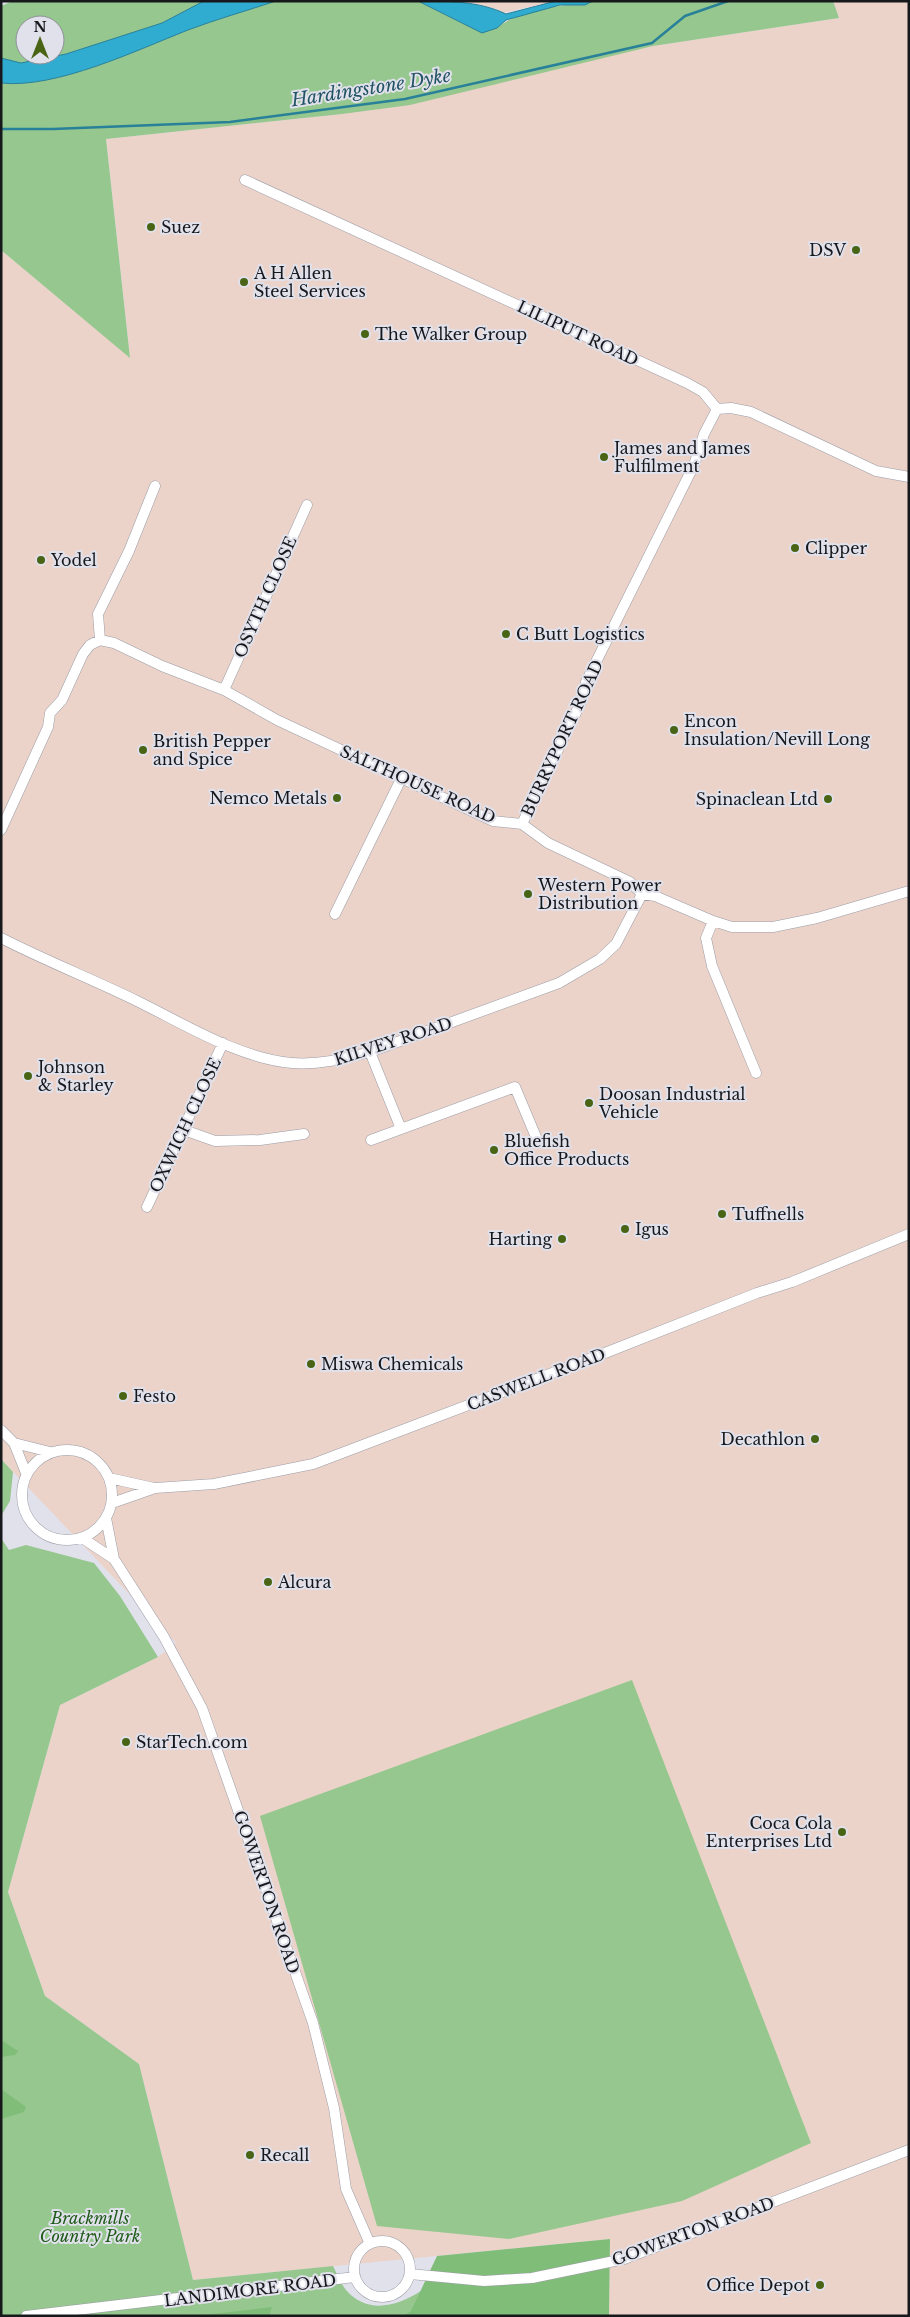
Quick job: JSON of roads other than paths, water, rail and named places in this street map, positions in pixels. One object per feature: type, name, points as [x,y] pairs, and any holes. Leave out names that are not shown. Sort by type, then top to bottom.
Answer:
[{"type":"street","name":"LILIPUT ROAD","points":[[245,180],[687,383],[703,392],[717,409]]},
{"type":"street","points":[[717,409],[731,408],[751,412],[876,471],[909,478]]},
{"type":"street","name":"BURRYPORT ROAD","points":[[522,824],[582,700],[586,682],[694,465],[704,434],[717,409]]},
{"type":"street","points":[[1,830],[48,727],[50,713],[62,700],[83,654],[90,645],[100,640],[98,614],[129,550],[155,486]]},
{"type":"street","name":"OSYTH CLOSE","points":[[224,690],[307,505]]},
{"type":"street","name":"SALTHOUSE ROAD","points":[[100,640],[114,643],[162,666],[224,690],[277,720],[493,821],[522,824]]},
{"type":"street","points":[[335,914],[402,777]]},
{"type":"street","points":[[522,824],[548,843],[630,882],[642,894],[655,896],[713,921],[732,927],[773,927],[840,912],[909,891]]},
{"type":"street","name":"KILVEY ROAD","points":[[1,938],[135,1000],[223,1044],[273,1060],[311,1064],[344,1059],[370,1052],[559,983],[600,959],[616,944],[642,894]]},
{"type":"street","points":[[713,921],[706,938],[712,966],[756,1073]]},
{"type":"street","name":"OXWICH CLOSE","points":[[147,1207],[223,1044]]},
{"type":"street","points":[[370,1052],[401,1129]]},
{"type":"street","points":[[371,1140],[515,1087],[536,1137]]},
{"type":"street","points":[[184,1130],[215,1141],[260,1140],[304,1134]]},
{"type":"street","name":"CASWELL ROAD","points":[[112,1503],[155,1488],[214,1484],[313,1464],[757,1293],[792,1282],[909,1234]]},
{"type":"street","points":[[1,1430],[14,1443],[26,1473]]},
{"type":"street","points":[[14,1443],[50,1452]]},
{"type":"street","points":[[64,1449],[85,1453],[102,1466],[109,1478],[112,1490],[112,1503],[106,1518],[96,1530],[82,1538],[67,1540],[51,1538],[30,1523],[21,1500],[22,1486],[26,1473],[36,1460],[50,1452],[64,1449]]},
{"type":"street","name":"CASWELL ROAD","points":[[109,1478],[155,1488]]},
{"type":"street","name":"GOWERTON ROAD","points":[[106,1518],[114,1559],[164,1637],[202,1708],[312,2023],[334,2108],[346,2189],[370,2244]]},
{"type":"street","name":"GOWERTON ROAD","points":[[82,1538],[114,1559]]},
{"type":"street","name":"GOWERTON ROAD","points":[[410,2274],[484,2281],[532,2278],[624,2259],[909,2150]]},
{"type":"street","points":[[387,2240],[397,2244],[408,2258],[410,2274],[401,2290],[383,2297],[365,2292],[355,2277],[354,2266],[357,2254],[370,2244],[375,2241],[387,2240]]},
{"type":"street","name":"LANDIMORE ROAD","points":[[26,2316],[71,2309],[189,2298],[355,2277]]},
{"type":"water","points":[[204,1],[276,1],[199,26],[121,57],[71,74],[23,83],[1,83],[1,58],[15,62],[15,65],[65,65],[65,54],[162,23]]},
{"type":"water","points":[[418,1],[474,4],[506,14],[556,1],[593,1],[585,5],[560,5],[506,20],[497,28],[482,33]]},
{"type":"waterway","name":"Hardingstone Dyke","points":[[1,129],[53,129],[230,122],[405,99],[652,43],[685,16],[728,1]]},
{"type":"place","name":"Suez","points":[[151,227]]},
{"type":"place","name":"DSV","points":[[856,250]]},
{"type":"place","name":"A H Allen Steel Services","points":[[244,282]]},
{"type":"place","name":"The Walker Group","points":[[365,334]]},
{"type":"place","name":"James and James Fulfilment","points":[[604,457]]},
{"type":"place","name":"Clipper","points":[[795,548]]},
{"type":"place","name":"Yodel","points":[[41,560]]},
{"type":"place","name":"C Butt Logistics","points":[[506,634]]},
{"type":"place","name":"Encon Insulation/Nevill Long","points":[[674,730]]},
{"type":"place","name":"British Pepper and Spice","points":[[143,750]]},
{"type":"place","name":"Nemco Metals","points":[[337,798]]},
{"type":"place","name":"Spinaclean Ltd","points":[[828,799]]},
{"type":"place","name":"Western Power Distribution","points":[[528,894]]},
{"type":"place","name":"Johnson & Starley","points":[[28,1076]]},
{"type":"place","name":"Doosan Industrial Vehicle","points":[[589,1103]]},
{"type":"place","name":"Bluefish Office Products","points":[[494,1150]]},
{"type":"place","name":"Tuffnells","points":[[722,1214]]},
{"type":"place","name":"Igus","points":[[625,1229]]},
{"type":"place","name":"Harting","points":[[562,1239]]},
{"type":"place","name":"Miswa Chemicals","points":[[311,1364]]},
{"type":"place","name":"Festo","points":[[123,1396]]},
{"type":"place","name":"Decathlon","points":[[815,1439]]},
{"type":"place","name":"Alcura","points":[[268,1582]]},
{"type":"place","name":"StarTech.com","points":[[126,1742]]},
{"type":"place","name":"Coca Cola Enterprises Ltd","points":[[842,1832]]},
{"type":"place","name":"Recall","points":[[250,2155]]},
{"type":"place","name":"Office Depot","points":[[820,2285]]},
{"type":"park label","name":"Brackmills Country Park","points":[[90,2227]]}]
